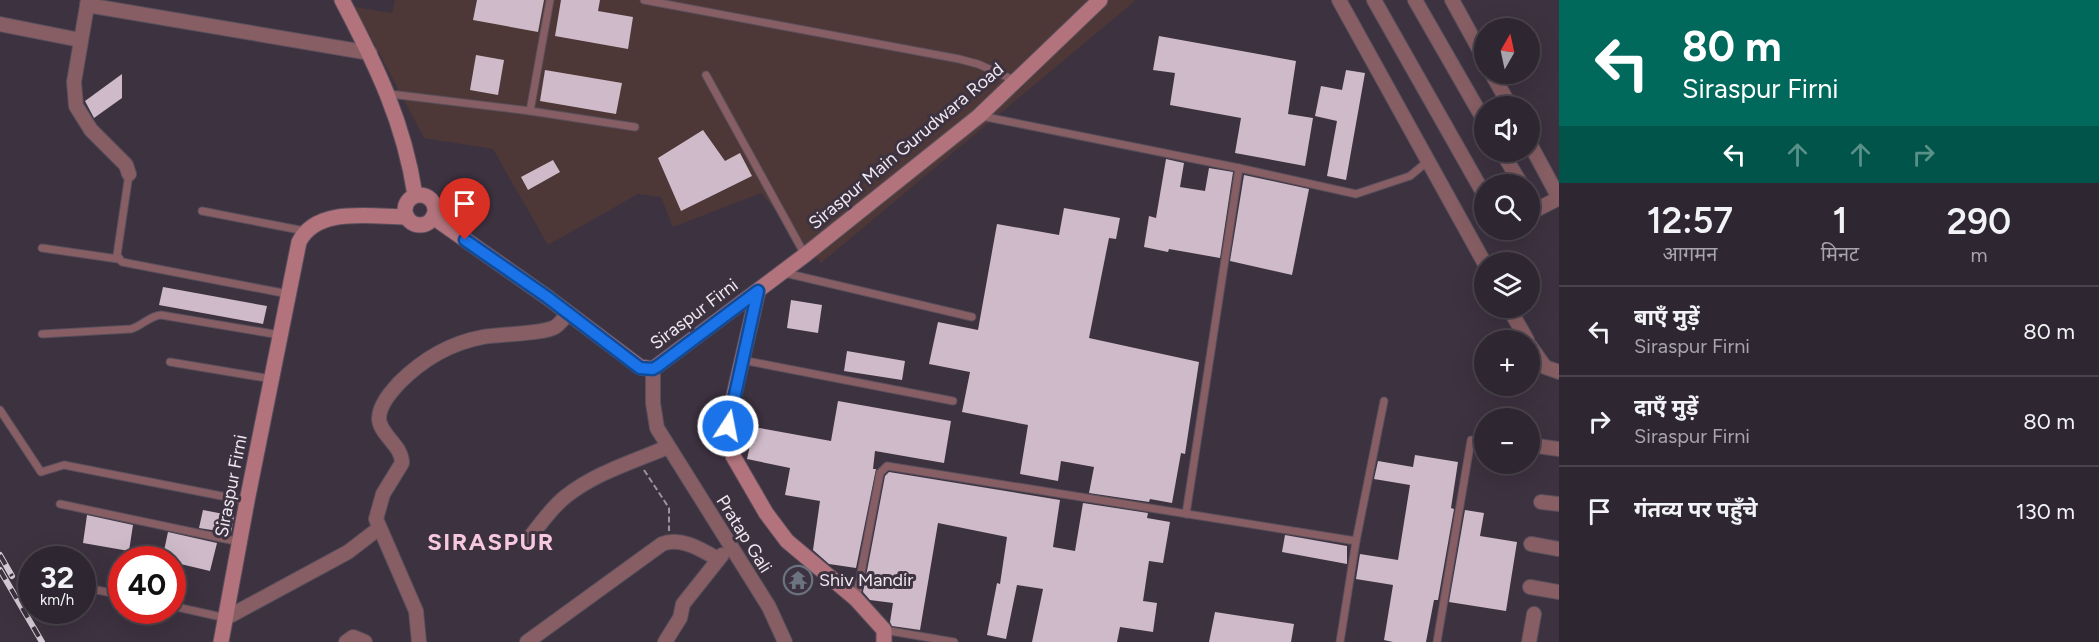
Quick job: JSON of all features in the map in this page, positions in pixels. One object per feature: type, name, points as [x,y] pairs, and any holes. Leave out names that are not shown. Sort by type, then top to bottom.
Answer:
[{"type":"street","points":[[342,0],[390,94],[406,149],[415,195]]},
{"type":"street","name":"Siraspur Main Gurudwara Road","points":[[758,291],[979,116],[1100,0]]},
{"type":"street","points":[[1340,0],[1478,252]]},
{"type":"street","points":[[1374,0],[1474,177]]},
{"type":"street","points":[[1415,0],[1474,103]]},
{"type":"street","points":[[1452,0],[1474,40]]},
{"type":"street","points":[[129,174],[126,165],[91,129],[76,106],[74,82],[87,2],[370,53]]},
{"type":"street","points":[[0,24],[80,40]]},
{"type":"street","points":[[1540,162],[1559,198],[1540,205]]},
{"type":"street","points":[[305,231],[315,222],[331,218],[406,217],[420,225],[433,217],[435,212],[432,200],[422,195],[415,195],[407,202],[406,217]]},
{"type":"street","name":"Siraspur Firni","points":[[433,217],[568,313],[640,368],[653,369],[758,291]]},
{"type":"street","name":"Siraspur Firni","points":[[221,642],[288,294],[299,242],[305,231]]},
{"type":"street","name":"Siraspur Firni","points":[[758,291],[728,426],[729,441],[740,470],[787,541],[856,599],[884,636]]},
{"type":"street","points":[[419,642],[415,607],[378,529],[376,519],[379,501],[402,463],[400,452],[379,419],[391,392],[416,369],[445,349],[482,337],[552,328],[568,313]]},
{"type":"street","points":[[1540,360],[1545,367],[1559,372]]},
{"type":"street","name":"Pratap Gali","points":[[653,369],[654,415],[657,428],[769,607],[785,642]]},
{"type":"street","points":[[1540,446],[1559,449]]},
{"type":"street","points":[[525,543],[564,497],[592,478],[668,447]]},
{"type":"street","points":[[1541,502],[1559,504]]},
{"type":"street","points":[[226,618],[348,552],[378,529]]},
{"type":"street","points":[[527,642],[666,542],[686,544],[718,559]]},
{"type":"street","points":[[1531,544],[1559,549]]},
{"type":"street","points":[[665,642],[680,618],[683,604],[729,546]]},
{"type":"street","points":[[1530,587],[1559,592]]},
{"type":"street","points":[[1529,642],[1534,614]]},
{"type":"street","points":[[346,642],[353,637],[365,642]]},
{"type":"lane","points":[[530,111],[550,0]]},
{"type":"lane","points":[[644,0],[959,59],[978,64],[1016,81]]},
{"type":"lane","points":[[706,75],[805,255]]},
{"type":"lane","points":[[390,94],[530,111],[634,127]]},
{"type":"lane","points":[[979,116],[1356,194],[1410,176],[1428,161]]},
{"type":"lane","points":[[1186,514],[1239,168]]},
{"type":"lane","points":[[118,259],[117,249],[129,174]]},
{"type":"lane","points":[[202,211],[305,231]]},
{"type":"lane","points":[[42,248],[118,259],[122,262],[288,294]]},
{"type":"lane","points":[[782,272],[972,317]]},
{"type":"lane","points":[[42,334],[131,329],[140,327],[155,316],[161,315],[280,335]]},
{"type":"lane","points":[[742,360],[953,401]]},
{"type":"lane","points":[[170,362],[272,379]]},
{"type":"lane","points":[[1340,642],[1356,542],[1384,401]]},
{"type":"lane","points":[[0,410],[41,472],[64,465],[247,501]]},
{"type":"lane","points":[[1437,642],[1471,440]]},
{"type":"lane","points":[[856,599],[880,473],[886,466],[1356,542]]},
{"type":"lane","points":[[60,504],[240,542]]},
{"type":"lane","points":[[186,609],[226,618]]},
{"type":"lane","points":[[884,636],[954,642]]},
{"type":"path","points":[[638,459],[669,508],[671,522],[666,542]]},
{"type":"shaded area","points":[[395,0],[1136,0],[821,263],[761,193],[673,227],[661,197],[638,194],[548,245],[493,149],[424,138],[355,7],[392,13]]},
{"type":"building","points":[[477,0],[544,0],[538,32],[473,20]]},
{"type":"building","points":[[561,0],[600,0],[598,11],[633,17],[628,49],[555,36]]},
{"type":"building","points":[[1159,36],[1296,61],[1288,114],[1313,118],[1305,166],[1235,153],[1241,118],[1170,105],[1175,73],[1153,70]]},
{"type":"building","points":[[476,55],[504,60],[498,95],[470,90]]},
{"type":"building","points":[[545,70],[622,83],[616,114],[540,101]]},
{"type":"building","points":[[1346,70],[1365,73],[1346,180],[1327,176],[1337,121],[1315,116],[1321,86],[1342,90]]},
{"type":"building","points":[[122,74],[122,98],[94,118],[85,101]]},
{"type":"building","points":[[703,130],[725,161],[740,153],[752,176],[681,211],[658,158]]},
{"type":"building","points":[[1166,159],[1184,163],[1180,187],[1205,191],[1209,168],[1233,172],[1220,258],[1144,247],[1149,216],[1156,218]]},
{"type":"building","points":[[553,160],[560,172],[528,190],[521,177]]},
{"type":"building","points":[[1244,175],[1309,189],[1292,275],[1230,261]]},
{"type":"building","points":[[1064,208],[1120,218],[1116,239],[1109,238],[1089,338],[1199,362],[1185,454],[1181,453],[1172,503],[1089,493],[1094,467],[1061,461],[1058,481],[1020,474],[1028,425],[962,412],[970,372],[929,364],[938,322],[978,330],[997,224],[1059,235]]},
{"type":"building","points":[[163,287],[267,306],[263,324],[159,305]]},
{"type":"building","points":[[791,300],[822,305],[818,333],[787,328]]},
{"type":"building","points":[[847,351],[905,361],[902,380],[844,371]]},
{"type":"building","points":[[838,401],[951,421],[944,463],[875,451],[873,469],[876,469],[856,568],[829,564],[813,550],[820,501],[785,495],[790,468],[747,459],[754,427],[831,441]]},
{"type":"building","points":[[1415,455],[1458,462],[1451,508],[1454,509],[1438,600],[1434,600],[1426,642],[1393,642],[1384,640],[1393,585],[1356,579],[1360,554],[1398,560],[1410,485],[1374,479],[1378,461],[1413,467]]},
{"type":"building","points":[[889,472],[1060,500],[1053,547],[1075,551],[1083,503],[1148,513],[1147,518],[1170,522],[1163,563],[1149,561],[1143,601],[1157,603],[1153,632],[1120,627],[1117,642],[1032,642],[1043,589],[1017,585],[1006,639],[987,635],[997,583],[1000,584],[1007,537],[938,523],[920,630],[892,626],[890,622],[893,603],[870,600],[863,592],[885,476]]},
{"type":"building","points":[[203,510],[234,516],[231,533],[199,528]]},
{"type":"building","points":[[1465,510],[1484,513],[1480,536],[1517,542],[1506,611],[1449,602]]},
{"type":"building","points":[[87,515],[133,525],[130,546],[108,547],[83,543]]},
{"type":"building","points":[[168,532],[217,543],[210,571],[186,565],[186,546],[165,546]]},
{"type":"building","points":[[1285,535],[1347,546],[1347,564],[1282,552]]},
{"type":"building","points":[[1215,612],[1294,624],[1291,642],[1209,642]]},
{"type":"railway","points":[[0,555],[12,576]]},
{"type":"railway","points":[[0,570],[42,642]]},
{"type":"place","name":"Shiv Mandir","points":[[798,580]]},
{"type":"district","name":"SIRASPUR","points":[[491,541]]},
{"type":"route","points":[[465,240],[547,297],[640,368],[653,369],[658,366],[758,291],[728,426]]}]
